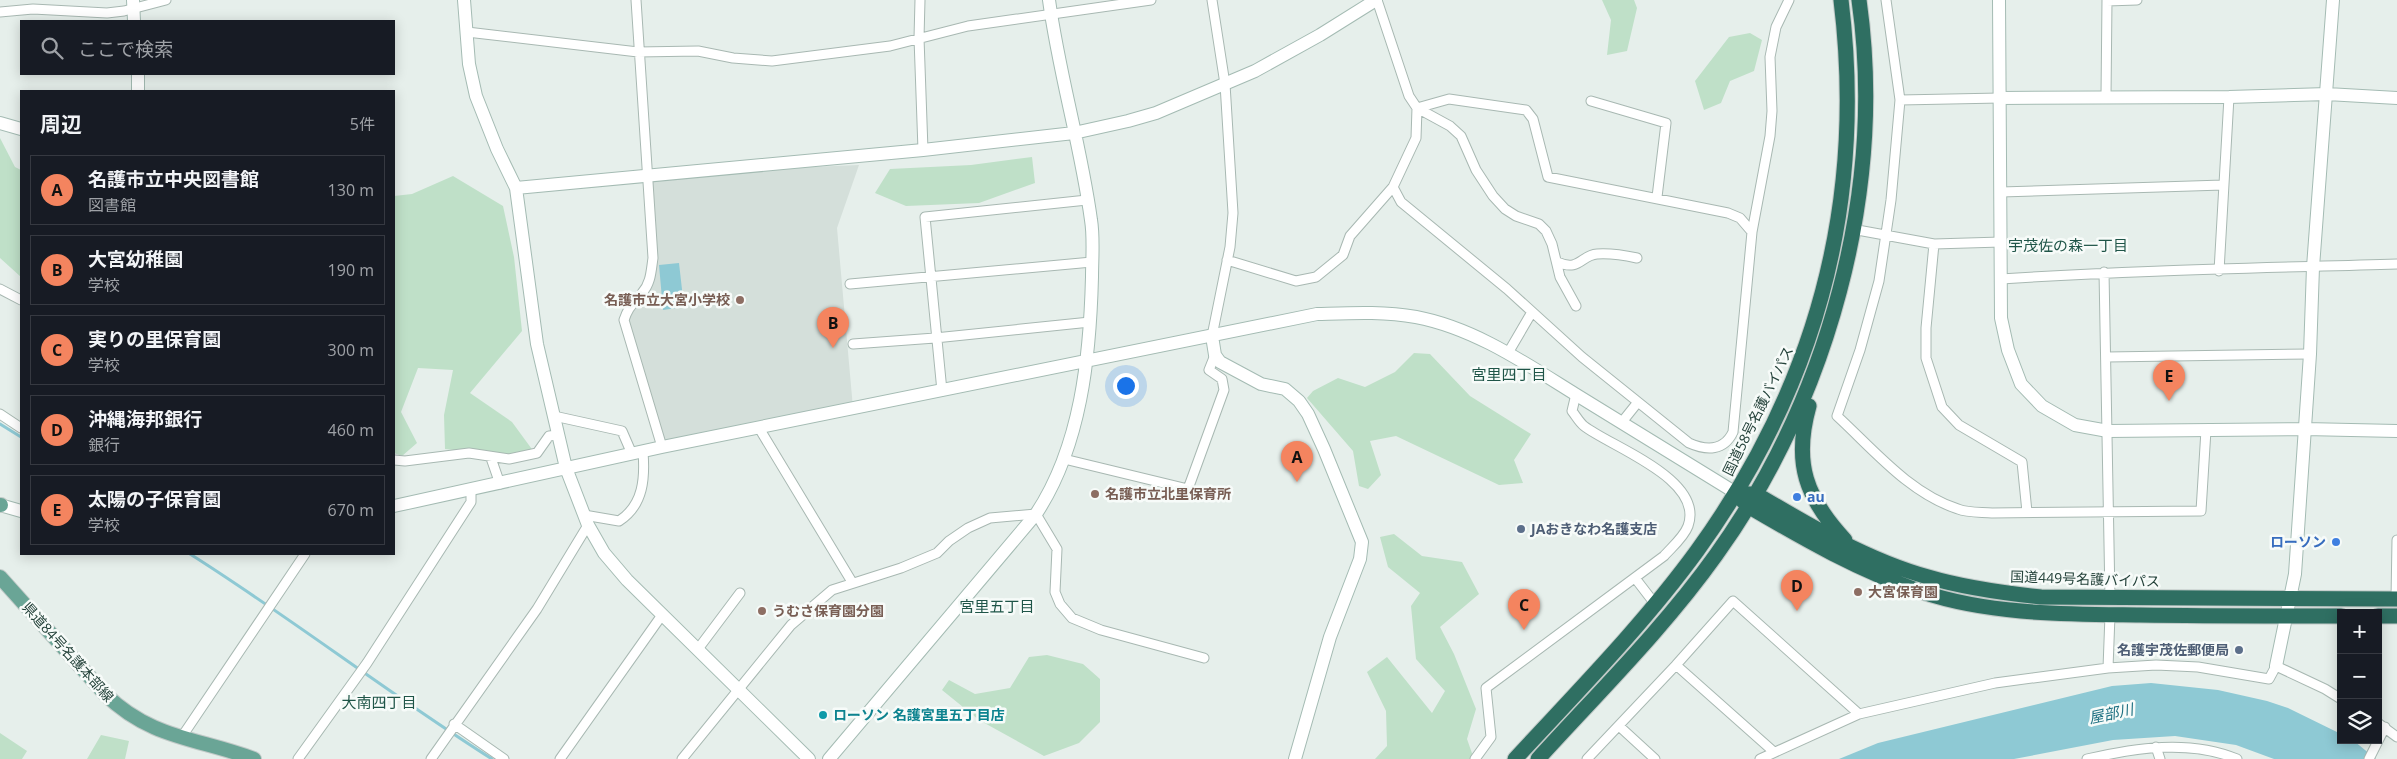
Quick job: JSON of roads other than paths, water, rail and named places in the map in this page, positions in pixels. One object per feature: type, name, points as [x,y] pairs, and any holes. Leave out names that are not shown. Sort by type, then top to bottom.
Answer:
[{"type":"highway","name":"国道58号名護バイパス","points":[[1515,759],[1655,604],[1696,552],[1736,493],[1796,377],[1823,298],[1840,222],[1847,137],[1848,70],[1841,0]]},
{"type":"highway","points":[[1538,759],[1683,596],[1714,557],[1752,500],[1786,439],[1810,383],[1832,319],[1852,229],[1859,186],[1864,121],[1864,53],[1859,0]]},
{"type":"highway","points":[[1810,383],[1811,400],[1802,436],[1802,457],[1806,478],[1817,506],[1830,524],[1854,547]]},
{"type":"highway","name":"国道449号名護バイパス","points":[[1736,493],[1854,547],[1927,577],[1984,590],[2041,597],[2396,599]]},
{"type":"highway","name":"国道449号名護バイパス","points":[[1752,500],[1837,556],[1923,592],[1981,606],[2006,610],[2110,614],[2337,616]]},
{"type":"highway","points":[[2382,616],[2397,616]]},
{"type":"main road","name":"県道84号名護本部線","points":[[0,577],[114,703],[144,723],[181,738],[254,759]]},
{"type":"street","points":[[0,12],[33,10],[107,13],[133,4],[166,0]]},
{"type":"street","points":[[464,0],[469,64],[476,96],[496,148],[516,188],[537,344],[566,468],[586,520],[604,553],[627,580],[809,759]]},
{"type":"street","points":[[636,0],[646,174],[652,240],[650,278],[643,293],[629,306],[624,320],[662,448]]},
{"type":"street","points":[[920,0],[919,38],[923,150]]},
{"type":"street","points":[[829,759],[1036,514],[1048,496],[1064,459],[1073,428],[1086,362],[1090,322],[1092,221],[1049,0]]},
{"type":"street","points":[[467,32],[638,52],[698,51],[733,58],[772,61],[890,46],[968,26],[1151,0]]},
{"type":"street","points":[[1212,0],[1225,84],[1233,213],[1227,260],[1212,336],[1215,355],[1220,362],[1232,371],[1261,384],[1285,389],[1299,401],[1308,414],[1360,534],[1362,551],[1330,637],[1295,759]]},
{"type":"street","points":[[516,188],[646,174],[923,150],[1074,133],[1156,113],[1225,84],[1296,48],[1377,0],[1409,96],[1417,108],[1450,126],[1461,136],[1476,170],[1492,196],[1505,209],[1539,224],[1546,232],[1557,262],[1560,277],[1576,306]]},
{"type":"street","points":[[1393,187],[1401,202],[1689,443],[1702,449],[1718,448],[1729,441],[1733,432],[1752,232],[1770,136],[1772,111],[1770,57],[1776,27],[1789,0]]},
{"type":"street","points":[[1886,0],[1900,100],[1886,234],[1879,281],[1860,350],[1837,416],[1906,481],[1930,498],[1960,510],[2027,512],[2201,511],[2206,430]]},
{"type":"street","points":[[1999,0],[2001,318],[2008,350],[2021,384],[2042,406],[2075,425],[2108,431],[2305,428],[2397,431]]},
{"type":"street","points":[[2106,96],[2107,1],[2137,0]]},
{"type":"street","points":[[1760,759],[1859,714],[1995,682],[2108,668],[2156,665],[2198,667],[2269,679],[2276,666],[2294,574],[2310,354],[2313,267],[2334,0]]},
{"type":"street","points":[[133,4],[134,20]]},
{"type":"street","points":[[138,75],[138,90]]},
{"type":"street","points":[[1900,100],[2106,96],[2229,97],[2327,94],[2397,98]]},
{"type":"street","points":[[2219,271],[2229,97]]},
{"type":"street","points":[[1417,108],[1450,99],[1526,110],[1533,119],[1548,177],[1657,197],[1728,213],[1740,218],[1752,232]]},
{"type":"street","points":[[1591,101],[1666,123],[1657,197]]},
{"type":"street","points":[[1227,260],[1296,281],[1316,277],[1343,255],[1350,236],[1393,187],[1416,138],[1417,108]]},
{"type":"street","points":[[0,123],[20,129]]},
{"type":"street","points":[[2001,192],[2223,185]]},
{"type":"street","points":[[942,391],[925,217],[1087,200]]},
{"type":"street","points":[[1852,229],[1934,244],[2001,242]]},
{"type":"street","points":[[1934,244],[1926,328],[1926,358],[1933,384],[1942,408],[1958,425],[2022,462],[2027,512]]},
{"type":"street","points":[[1557,262],[1577,265],[1596,254],[1613,253],[1637,258]]},
{"type":"street","points":[[850,284],[1092,262]]},
{"type":"street","points":[[2001,279],[2104,272],[2219,271],[2397,264]]},
{"type":"street","points":[[2104,272],[2110,598]]},
{"type":"street","points":[[0,289],[20,299]]},
{"type":"street","points":[[395,506],[662,448],[1317,314],[1371,312],[1416,318],[1440,324],[1463,331],[1508,353],[1736,493]]},
{"type":"street","points":[[1508,353],[1532,312]]},
{"type":"street","points":[[853,344],[936,338],[1090,322]]},
{"type":"street","points":[[2107,357],[2310,354]]},
{"type":"street","points":[[1064,459],[1188,489],[1224,390],[1222,379],[1209,370],[1215,355]]},
{"type":"street","points":[[1475,759],[1491,737],[1486,688],[1664,556],[1680,538],[1688,525],[1690,512],[1687,499],[1680,488],[1637,456],[1584,426],[1572,411],[1576,394]]},
{"type":"street","points":[[1622,422],[1638,402]]},
{"type":"street","points":[[0,414],[20,427]]},
{"type":"street","points":[[554,416],[622,430],[638,453],[644,475],[642,490],[626,516],[619,521],[586,520]]},
{"type":"street","points":[[759,428],[852,582]]},
{"type":"street","points":[[395,460],[405,461],[469,453],[491,458],[509,459],[537,453],[549,436],[558,435]]},
{"type":"street","points":[[491,458],[500,484]]},
{"type":"street","points":[[298,759],[367,663],[466,510],[471,502],[471,490]]},
{"type":"street","points":[[0,505],[20,510]]},
{"type":"street","points":[[682,759],[791,625],[832,590],[852,582],[901,568],[937,553],[961,532],[990,518],[1036,514]]},
{"type":"street","points":[[1036,514],[1057,549],[1055,592],[1060,604],[1072,618],[1101,630],[1204,658]]},
{"type":"street","points":[[431,759],[537,609],[586,520]]},
{"type":"street","points":[[2396,599],[2397,540]]},
{"type":"street","points":[[181,738],[303,555]]},
{"type":"street","points":[[1635,578],[1655,604]]},
{"type":"street","points":[[698,649],[740,593]]},
{"type":"street","points":[[1587,759],[1676,665],[1733,601],[1859,714]]},
{"type":"street","points":[[2108,668],[2110,614]]},
{"type":"street","points":[[560,759],[662,615]]},
{"type":"street","points":[[1676,665],[1774,752]]},
{"type":"street","points":[[2276,666],[2337,696]]},
{"type":"street","points":[[454,725],[504,759]]},
{"type":"street","points":[[2382,725],[2397,737]]},
{"type":"street","points":[[1619,726],[1655,759]]},
{"type":"street","points":[[2369,759],[2376,744]]},
{"type":"street","points":[[2087,759],[2156,747],[2199,750],[2237,759]]},
{"type":"street","points":[[2156,747],[2160,759]]},
{"type":"water","points":[[679,263],[684,307],[663,310],[659,265]]},
{"type":"water","name":"屋部川","points":[[2151,683],[2218,690],[2267,701],[2288,708],[2337,732],[2337,744],[2358,744],[2376,759],[2274,759],[2236,745],[2175,736],[2113,740],[2014,759],[1839,759],[1878,743],[2112,686]]},
{"type":"waterway","points":[[0,424],[20,436]]},
{"type":"waterway","points":[[192,555],[492,759]]},
{"type":"place","name":"名護市立大宮小学校","points":[[740,300]]},
{"type":"place","name":"大宮幼稚園","points":[[833,348]]},
{"type":"place","name":"太陽の子保育園","points":[[2169,401]]},
{"type":"place","name":"名護市立中央図書館","points":[[1297,482]]},
{"type":"place","name":"名護市立北里保育所","points":[[1095,494]]},
{"type":"place","name":"au","points":[[1797,497]]},
{"type":"place","name":"JAおきなわ名護支店","points":[[1521,529]]},
{"type":"place","name":"ローソン","points":[[2336,542]]},
{"type":"place","name":"大宮保育園","points":[[1858,592]]},
{"type":"place","name":"うむさ保育園分園","points":[[762,611]]},
{"type":"place","name":"沖縄海邦銀行","points":[[1797,611]]},
{"type":"place","name":"実りの里保育園","points":[[1524,630]]},
{"type":"place","name":"名護宇茂佐郵便局","points":[[2239,650]]},
{"type":"place","name":"ローソン 名護宮里五丁目店","points":[[823,715]]},
{"type":"district","name":"宇茂佐の森一丁目","points":[[2068,246]]},
{"type":"district","name":"宮里四丁目","points":[[1509,375]]},
{"type":"district","name":"宮里五丁目","points":[[997,607]]},
{"type":"district","name":"大南四丁目","points":[[379,703]]}]
